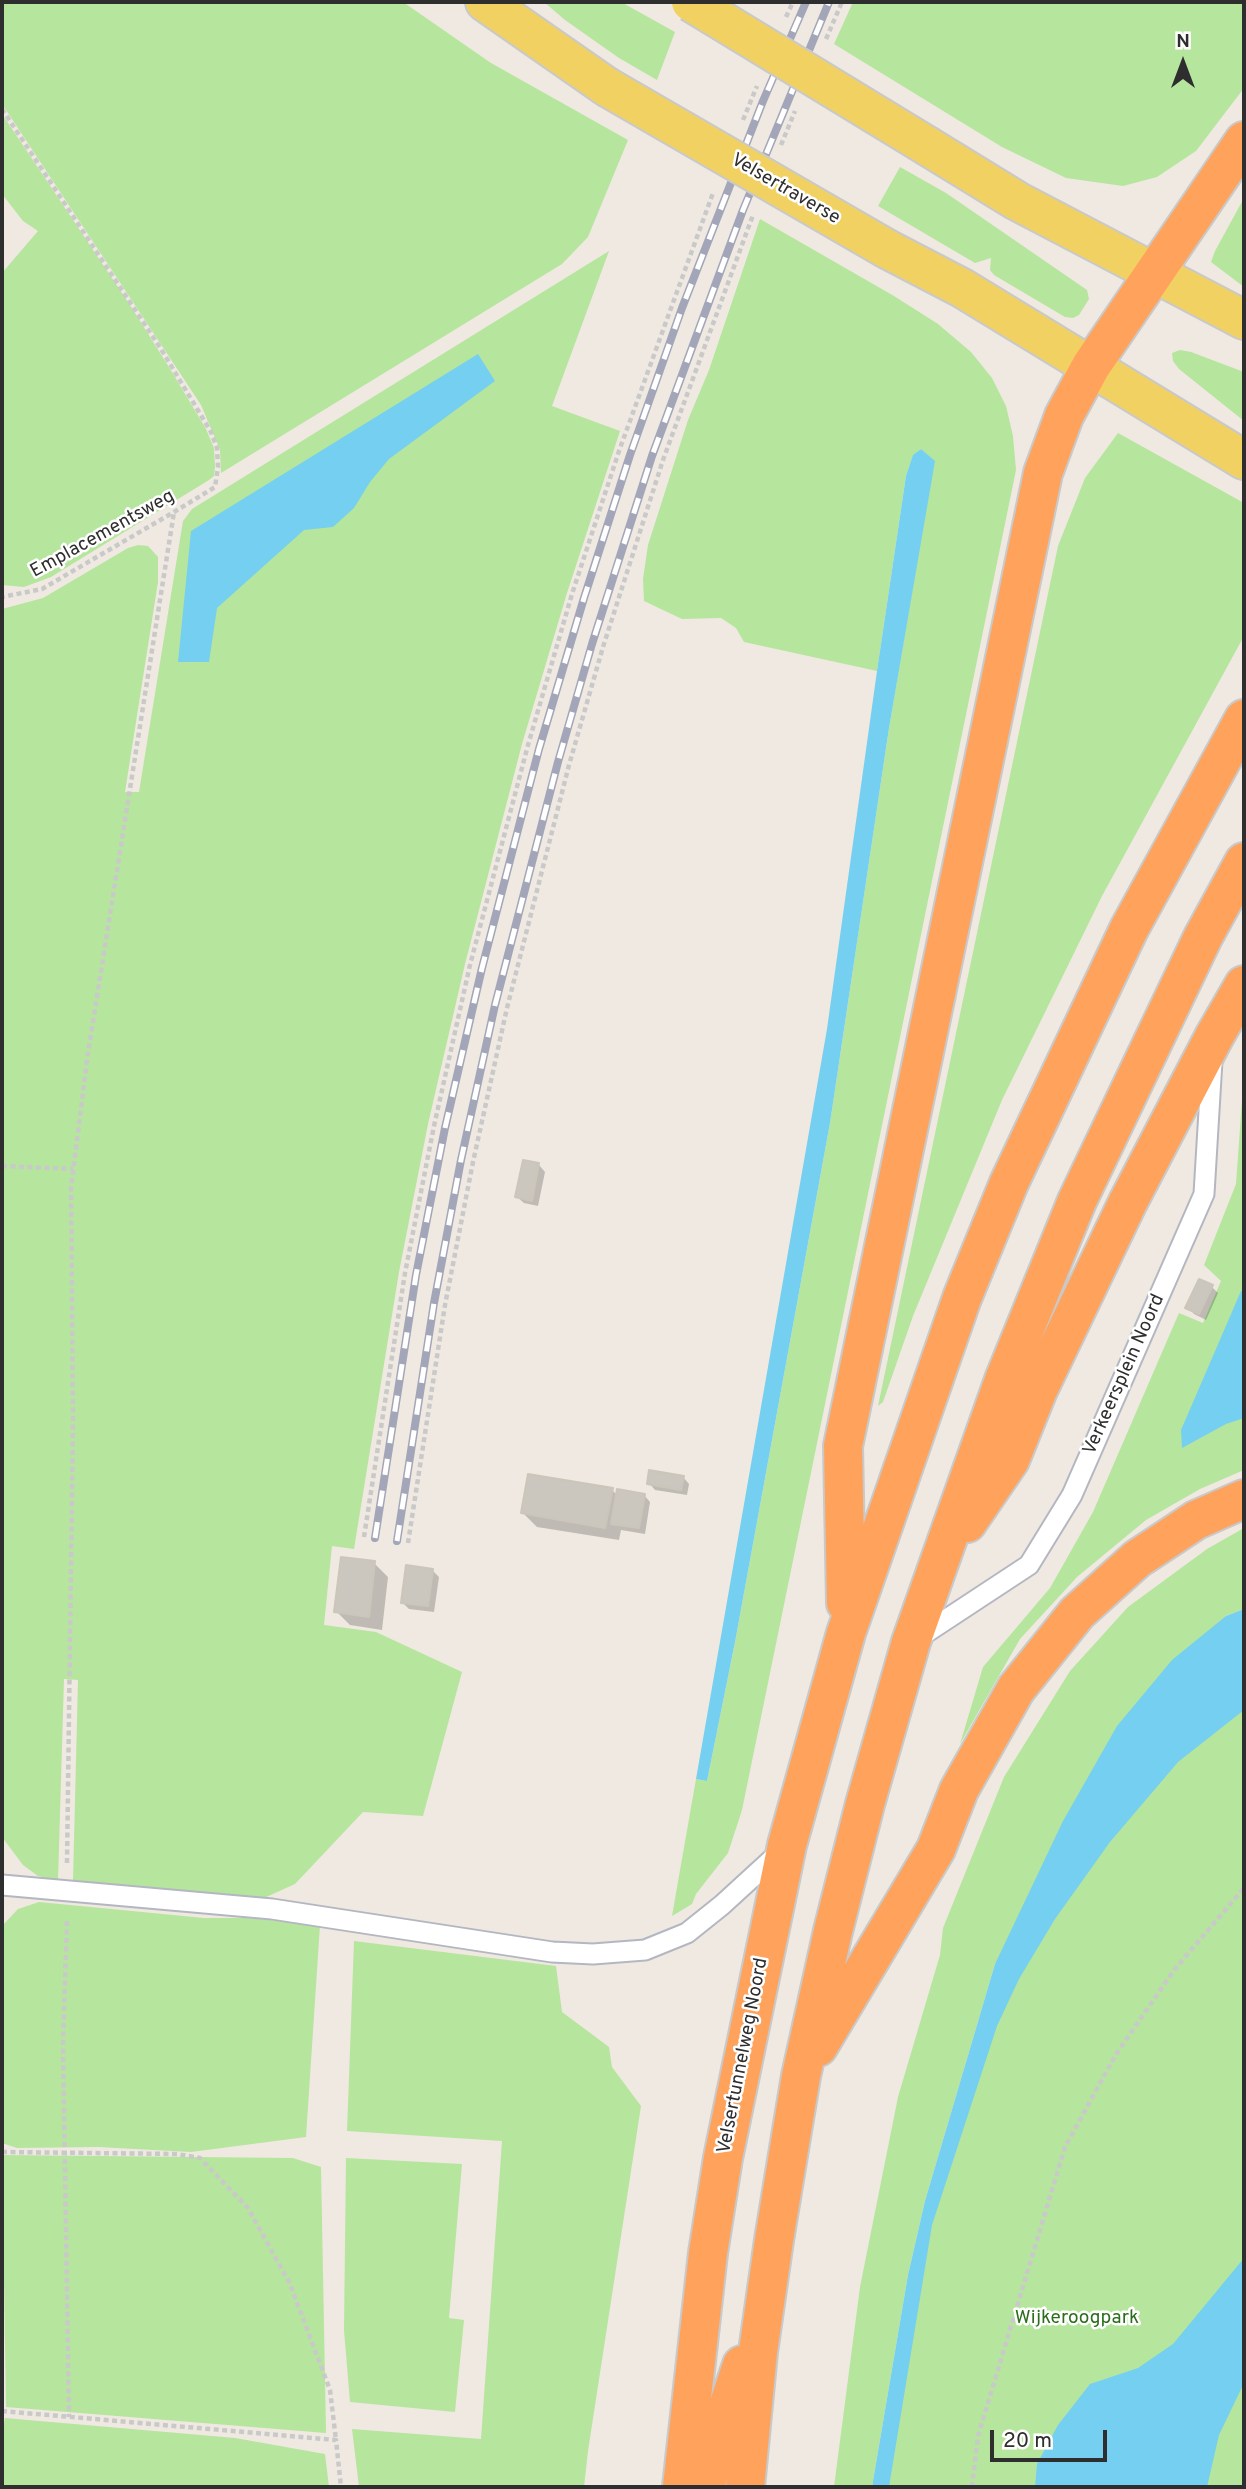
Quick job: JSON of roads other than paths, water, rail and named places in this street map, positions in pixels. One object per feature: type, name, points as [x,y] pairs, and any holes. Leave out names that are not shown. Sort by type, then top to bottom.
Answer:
[{"type":"highway","points":[[846,1633],[843,1446],[1043,473],[1063,416],[1091,366],[1244,141]]},
{"type":"highway","points":[[846,1633],[962,1298],[1009,1183],[1129,929],[1244,719]]},
{"type":"highway","points":[[745,2487],[758,2352],[801,2076],[865,1804],[912,1642],[1004,1380],[1077,1200],[1203,937],[1244,862]]},
{"type":"highway","points":[[937,1565],[1010,1460],[1038,1390],[1110,1239],[1214,1037],[1244,985]]},
{"type":"highway","points":[[801,2076],[936,1849],[959,1790],[1016,1689],[1077,1613],[1137,1559],[1196,1520],[1244,1499]]},
{"type":"highway","name":"Velsertunnelweg Noord","points":[[682,2487],[708,2253],[723,2158],[787,1845],[846,1633]]},
{"type":"highway","points":[[705,2487],[720,2431],[757,2319],[774,2240]]},
{"type":"main road","name":"Velsertraverse","points":[[485,2],[607,88],[887,249],[962,288],[1091,366]]},
{"type":"main road","points":[[691,2],[1017,201],[1244,320]]},
{"type":"main road","points":[[1091,366],[1244,460]]},
{"type":"lane","name":"Verkeersplein Noord","points":[[912,1642],[1029,1565],[1072,1495],[1204,1194],[1214,1037]]},
{"type":"lane","points":[[2,1885],[272,1909],[552,1952],[593,1954],[645,1950],[687,1933],[722,1905],[787,1845]]},
{"type":"water","points":[[478,354],[495,381],[389,459],[354,508],[333,527],[304,530],[217,608],[209,662],[178,662],[191,531]]},
{"type":"water","points":[[921,449],[935,461],[889,728],[830,1123],[707,1781],[696,1779],[827,1029],[906,476],[913,455]]},
{"type":"water","points":[[1244,1290],[1244,1418],[1226,1424],[1182,1448],[1181,1430],[1241,1291]]},
{"type":"water","points":[[1244,1609],[1244,1710],[1178,1762],[1110,1842],[1055,1919],[1019,1979],[997,2026],[932,2225],[889,2487],[872,2487],[908,2275],[925,2201],[995,1964],[1063,1821],[1117,1726],[1172,1660],[1226,1616]]},
{"type":"water","points":[[1244,2258],[1244,2383],[1219,2435],[1207,2487],[1035,2487],[1037,2464],[1058,2425],[1090,2384],[1138,2368],[1173,2344]]},
{"type":"railway","points":[[375,1538],[416,1275],[445,1128],[482,968],[539,749],[630,455],[682,308],[763,101],[806,2]]},
{"type":"railway","points":[[397,1541],[434,1303],[461,1160],[495,1005],[558,762],[592,644],[652,456],[743,210],[829,2]]},
{"type":"park label","name":"Wijkeroogpark","points":[[1077,2319]]}]
